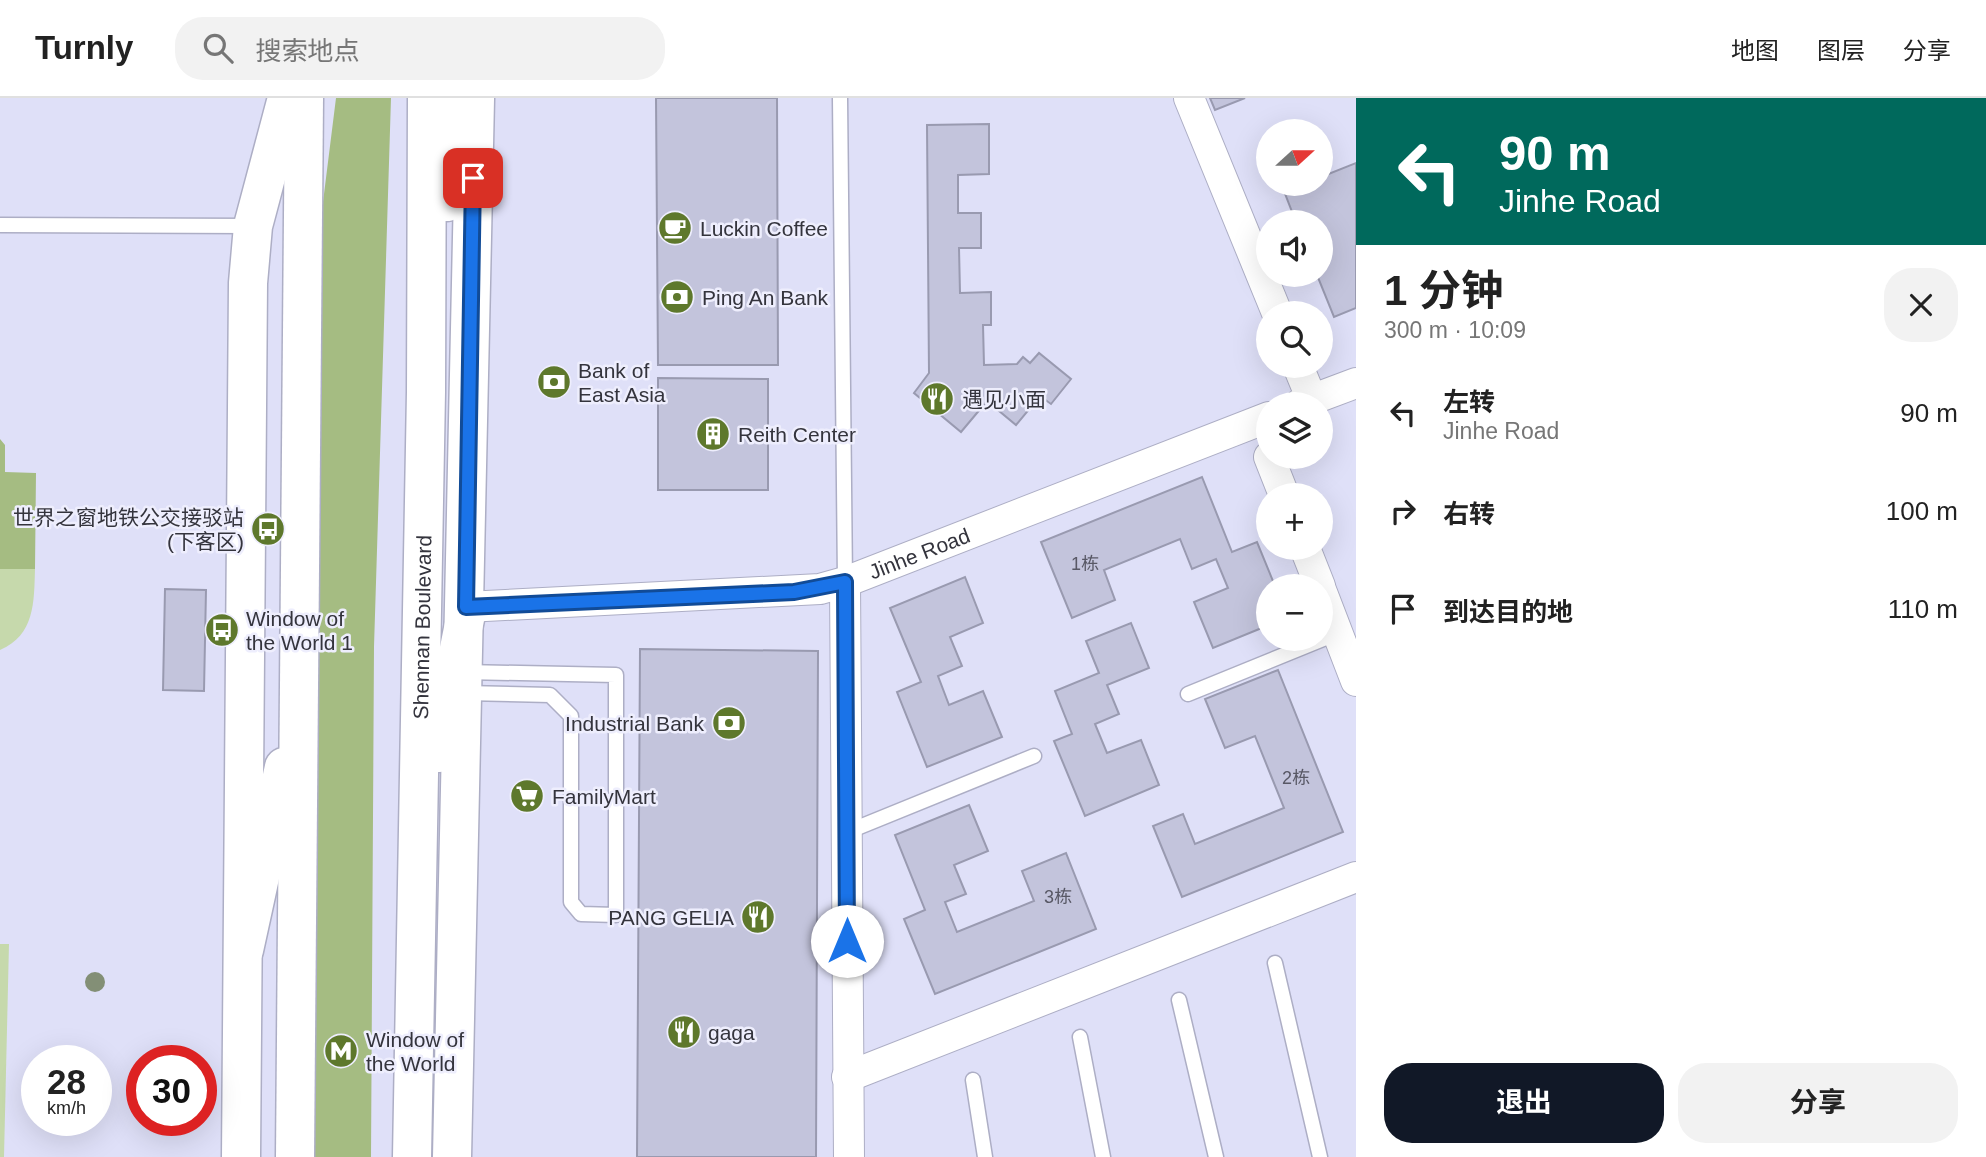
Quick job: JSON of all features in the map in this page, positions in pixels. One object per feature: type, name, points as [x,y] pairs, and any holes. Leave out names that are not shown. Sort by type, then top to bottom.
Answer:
[{"type":"main road","points":[[241,1157],[248,283],[253,226],[287,98]]},
{"type":"main road","points":[[295,1157],[304,98]]},
{"type":"main road","name":"Shennan Boulevard","points":[[412,1157],[426,392],[427,98]]},
{"type":"main road","points":[[426,392],[451,168],[462,98]]},
{"type":"main road","points":[[452,1157],[466,610],[475,98]]},
{"type":"main road","points":[[418,852],[466,610]]},
{"type":"main road","points":[[244,950],[301,689]]},
{"type":"main road","points":[[415,1058],[427,1157]]},
{"type":"street","points":[[1189,98],[1271,301]]},
{"type":"street","points":[[1332,392],[1356,383]]},
{"type":"street","name":"Jinhe Road","points":[[466,610],[794,592],[845,582],[1256,421]]},
{"type":"street","points":[[845,582],[849,1157]]},
{"type":"street","points":[[1333,620],[1356,681]]},
{"type":"street","points":[[847,1077],[1356,877]]},
{"type":"lane","points":[[840,98],[845,582]]},
{"type":"lane","points":[[0,225],[253,226]]},
{"type":"lane","points":[[1188,694],[1338,633]]},
{"type":"lane","points":[[616,675],[616,915],[581,914],[571,902],[571,716],[550,695],[463,683],[616,675]]},
{"type":"lane","points":[[847,832],[1034,756]]},
{"type":"lane","points":[[1275,963],[1320,1157]]},
{"type":"lane","points":[[1179,1000],[1216,1157]]},
{"type":"lane","points":[[1080,1037],[1103,1157]]},
{"type":"lane","points":[[973,1080],[985,1157]]},
{"type":"green space","points":[[336,98],[391,98],[374,647],[371,1157],[308,1157],[318,242]]},
{"type":"green space","points":[[0,439],[5,445],[5,472],[36,473],[35,569],[0,569]]},
{"type":"green space","points":[[0,569],[35,569],[33,605],[26,626],[12,644],[0,650]]},
{"type":"green space","points":[[0,944],[9,944],[4,1157],[0,1157]]},
{"type":"building","points":[[656,98],[777,98],[778,365],[658,365]]},
{"type":"building","points":[[1210,98],[1245,98],[1215,110]]},
{"type":"building","points":[[989,124],[989,174],[958,175],[958,213],[981,213],[981,248],[959,248],[960,293],[991,292],[991,325],[983,325],[984,365],[1017,364],[1023,357],[1030,363],[1039,353],[1071,379],[1051,404],[1040,396],[1016,425],[987,401],[961,432],[914,393],[929,373],[927,125]]},
{"type":"building","points":[[1356,163],[1356,308],[1334,317],[1333,301],[1328,301],[1322,287],[1333,287],[1333,210],[1291,210],[1286,196],[1334,196],[1334,172]]},
{"type":"building","name":"Reith Center","points":[[658,378],[768,379],[768,490],[658,490]]},
{"type":"building","points":[[1202,477],[1232,552],[1256,542],[1256,560],[1264,560],[1270,574],[1256,574],[1256,630],[1213,648],[1194,602],[1228,588],[1216,559],[1192,569],[1180,539],[1104,570],[1115,600],[1072,618],[1041,542]]},
{"type":"building","points":[[965,577],[983,623],[950,637],[962,666],[938,676],[949,705],[983,691],[1002,737],[927,767],[897,692],[921,682],[890,608]]},
{"type":"building","points":[[165,589],[206,590],[204,691],[163,690]]},
{"type":"building","points":[[1131,623],[1149,668],[1107,685],[1119,714],[1095,724],[1107,753],[1141,740],[1159,785],[1085,816],[1054,741],[1072,734],[1055,691],[1099,673],[1086,641]]},
{"type":"building","points":[[640,649],[818,651],[816,1157],[637,1157]]},
{"type":"building","points":[[1278,670],[1343,832],[1182,897],[1153,826],[1183,814],[1195,844],[1284,808],[1255,736],[1225,748],[1205,699]]},
{"type":"building","points":[[969,805],[988,851],[954,865],[966,894],[945,902],[957,932],[1034,901],[1022,871],[1066,853],[1096,929],[935,994],[904,919],[925,910],[895,835]]},
{"type":"place","name":"Luckin Coffee","points":[[675,228]]},
{"type":"place","name":"Ping An Bank","points":[[677,297]]},
{"type":"place","name":"Bank of East Asia","points":[[554,382]]},
{"type":"place","name":"遇见小面","points":[[937,399]]},
{"type":"place","name":"Reith Center","points":[[713,434]]},
{"type":"place","name":"世界之窗地铁公交接驳站 (下客区)","points":[[268,529]]},
{"type":"place","name":"Window of the World 1","points":[[222,630]]},
{"type":"place","name":"Industrial Bank","points":[[729,723]]},
{"type":"place","name":"FamilyMart","points":[[527,796]]},
{"type":"place","name":"PANG GELIA","points":[[758,917]]},
{"type":"place","name":"gaga","points":[[684,1032]]},
{"type":"place","name":"Window of the World","points":[[341,1051]]},
{"type":"route","points":[[473,178],[466,607],[794,592],[845,582],[847,941]]}]
